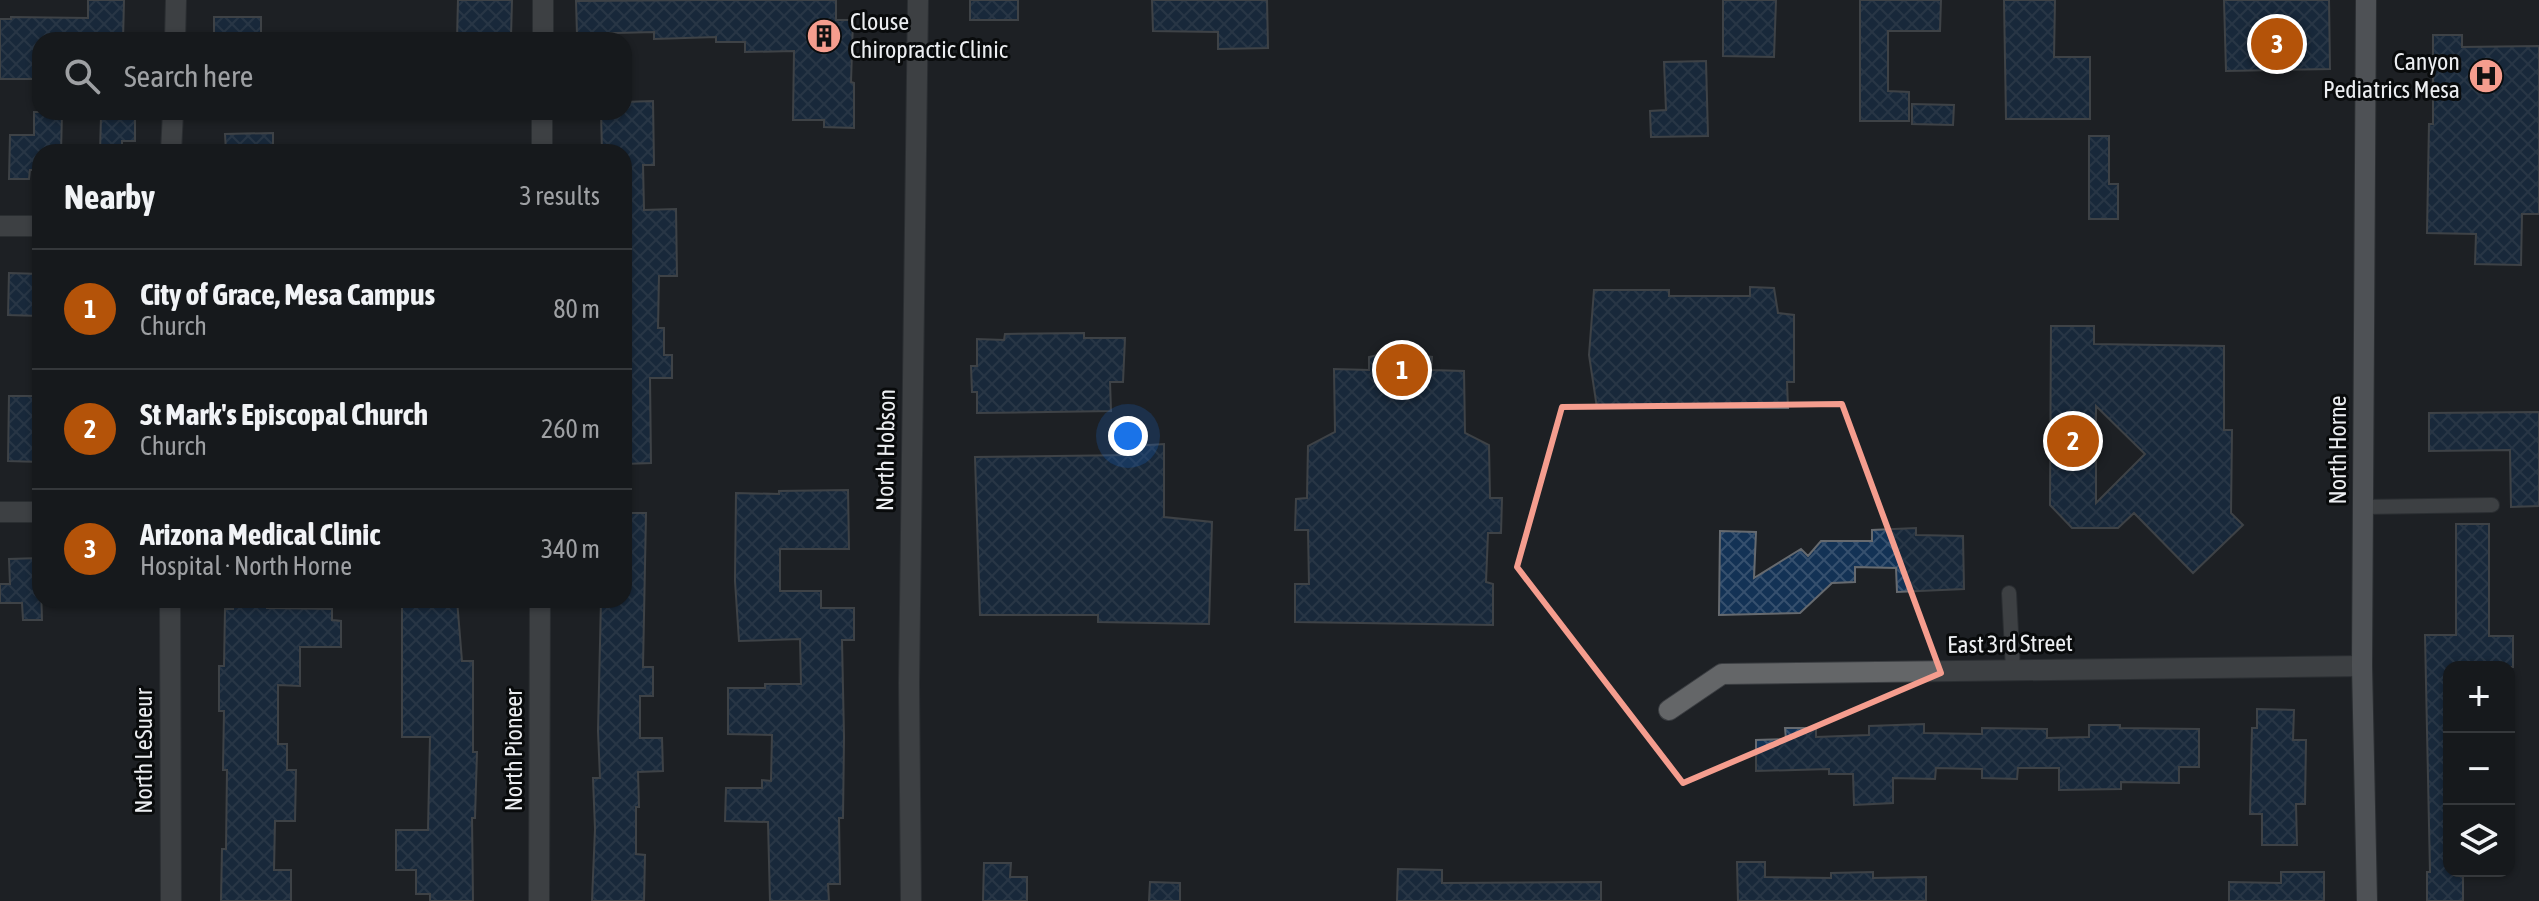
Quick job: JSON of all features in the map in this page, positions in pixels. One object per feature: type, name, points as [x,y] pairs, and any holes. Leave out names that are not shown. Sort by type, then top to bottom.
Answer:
[{"type":"street","points":[[175,32],[176,0]]},
{"type":"street","points":[[543,0],[543,32]]},
{"type":"street","name":"North Hobson","points":[[911,901],[909,683],[918,0]]},
{"type":"street","name":"North Horne","points":[[2366,0],[2362,666],[2367,901]]},
{"type":"street","points":[[171,144],[173,120]]},
{"type":"street","points":[[542,120],[542,144]]},
{"type":"street","points":[[0,226],[32,226]]},
{"type":"street","points":[[0,512],[32,512]]},
{"type":"street","name":"North LeSueur","points":[[170,608],[171,901]]},
{"type":"street","name":"North Pioneer","points":[[539,901],[540,608]]},
{"type":"street","name":"East 3rd Street","points":[[1669,710],[1722,674],[2362,666]]},
{"type":"lane","points":[[2363,507],[2492,505]]},
{"type":"lane","points":[[2009,593],[2013,670]]},
{"type":"highlighted area","points":[[1842,404],[1941,673],[1683,783],[1517,567],[1562,407]]},
{"type":"building","points":[[88,0],[124,0],[123,32],[32,32],[32,79],[0,79],[0,19],[88,18]]},
{"type":"building","points":[[458,0],[512,0],[511,32],[457,32]]},
{"type":"building","points":[[836,0],[836,20],[853,20],[851,82],[854,83],[854,128],[824,127],[824,120],[793,120],[794,51],[745,52],[745,42],[716,42],[716,37],[654,39],[654,32],[577,32],[576,1]]},
{"type":"building","points":[[970,0],[1018,0],[1018,20],[970,20]]},
{"type":"building","points":[[1152,0],[1267,0],[1268,48],[1218,49],[1218,32],[1153,31]]},
{"type":"building","points":[[1723,0],[1776,0],[1774,57],[1723,56]]},
{"type":"building","points":[[1860,0],[1941,0],[1940,31],[1888,31],[1888,91],[1909,92],[1909,121],[1860,121]]},
{"type":"building","points":[[2004,0],[2055,0],[2054,57],[2090,57],[2090,119],[2006,119]]},
{"type":"building","points":[[2224,0],[2329,0],[2330,69],[2226,71]]},
{"type":"building","points":[[214,17],[261,17],[261,32],[214,32]]},
{"type":"building","points":[[2433,35],[2462,35],[2462,47],[2539,46],[2539,214],[2522,214],[2521,265],[2475,264],[2476,234],[2427,233],[2429,124],[2433,124]]},
{"type":"building","points":[[1706,61],[1708,136],[1651,137],[1650,111],[1666,110],[1664,62]]},
{"type":"building","points":[[653,101],[654,165],[643,165],[644,210],[676,209],[677,276],[659,276],[658,328],[664,328],[664,355],[672,355],[672,378],[650,378],[651,463],[632,464],[632,144],[602,144],[601,120],[632,120],[632,102]]},
{"type":"building","points":[[1912,104],[1954,105],[1953,125],[1912,124]]},
{"type":"building","points":[[34,120],[62,120],[61,144],[32,144],[29,179],[9,179],[10,135],[34,135]]},
{"type":"building","points":[[101,120],[135,120],[135,141],[100,144]]},
{"type":"building","points":[[273,133],[273,144],[226,144],[225,134]]},
{"type":"building","points":[[2089,136],[2109,136],[2109,184],[2118,184],[2118,219],[2089,219]]},
{"type":"building","points":[[9,273],[32,274],[32,316],[8,315]]},
{"type":"building","points":[[1750,287],[1774,288],[1778,313],[1794,315],[1794,382],[1787,382],[1788,408],[1597,408],[1589,355],[1594,290],[1669,290],[1669,296],[1750,296]]},
{"type":"building","points":[[2051,326],[2094,326],[2094,344],[2224,346],[2224,430],[2232,430],[2231,513],[2243,525],[2193,573],[2134,513],[2118,528],[2072,528],[2050,505]],"holes":[[[2096,406],[2145,454],[2096,503]]]},
{"type":"building","points":[[1084,333],[1084,338],[1125,338],[1123,382],[1110,382],[1111,411],[977,413],[977,392],[972,392],[971,366],[977,366],[977,339],[1004,340],[1005,334]]},
{"type":"building","points":[[1391,352],[1432,357],[1431,370],[1464,371],[1465,433],[1489,445],[1490,498],[1502,498],[1501,533],[1488,533],[1486,582],[1493,584],[1493,625],[1295,622],[1295,584],[1309,584],[1308,530],[1295,530],[1296,499],[1307,498],[1308,446],[1335,432],[1334,369],[1369,370],[1369,357]]},
{"type":"building","points":[[9,396],[32,396],[32,462],[8,461]]},
{"type":"building","points":[[2539,412],[2539,506],[2511,507],[2510,450],[2429,451],[2429,413]]},
{"type":"building","points":[[1164,444],[1164,517],[1212,522],[1209,624],[1098,622],[1098,615],[980,615],[975,457],[1134,455],[1134,446]]},
{"type":"building","points":[[848,490],[849,549],[780,549],[780,591],[821,591],[821,608],[854,608],[854,640],[842,640],[844,737],[843,818],[839,818],[840,884],[828,884],[829,901],[770,901],[768,822],[725,821],[726,788],[762,788],[762,780],[771,781],[772,735],[728,734],[728,688],[801,684],[800,639],[739,641],[735,581],[736,493]]},
{"type":"building","points":[[632,513],[646,513],[643,667],[653,667],[653,696],[640,696],[640,738],[662,738],[663,771],[638,772],[636,854],[645,855],[644,901],[592,901],[595,829],[593,778],[600,778],[601,608],[632,608]]},
{"type":"building","points":[[2456,524],[2489,524],[2489,636],[2513,636],[2513,661],[2443,661],[2443,877],[2463,877],[2463,901],[2427,901],[2427,872],[2430,872],[2425,635],[2456,635]]},
{"type":"building","points":[[1916,528],[1916,535],[1963,536],[1964,589],[1897,592],[1896,568],[1855,567],[1855,582],[1832,583],[1800,613],[1719,615],[1720,531],[1756,532],[1754,578],[1801,549],[1808,556],[1821,541],[1872,541],[1872,530]]},
{"type":"building","points":[[32,558],[32,608],[42,608],[42,620],[23,620],[22,603],[0,603],[0,584],[10,584],[9,559]]},
{"type":"building","points":[[402,608],[458,608],[462,661],[473,661],[473,752],[477,752],[475,818],[472,818],[473,901],[430,901],[430,894],[416,894],[416,870],[396,870],[396,830],[428,830],[430,737],[402,737]]},
{"type":"building","points":[[225,609],[332,609],[332,620],[341,621],[341,647],[300,647],[300,686],[278,685],[278,744],[287,744],[287,770],[296,770],[295,821],[275,821],[274,870],[291,870],[291,901],[221,901],[222,849],[226,849],[227,770],[223,770],[224,711],[219,711],[219,666],[224,666]]},
{"type":"building","points":[[2257,709],[2294,710],[2293,740],[2306,740],[2305,804],[2296,804],[2297,845],[2262,845],[2262,814],[2250,814],[2252,728],[2257,728]]},
{"type":"building","points":[[1924,724],[1924,733],[1982,734],[1982,728],[2047,729],[2047,738],[2089,737],[2089,725],[2199,729],[2199,767],[2179,767],[2179,783],[2121,782],[2121,789],[2059,790],[2059,768],[2018,768],[2017,779],[1982,778],[1982,769],[1936,768],[1935,779],[1893,778],[1893,803],[1854,805],[1853,774],[1829,774],[1829,769],[1756,771],[1756,740],[1786,739],[1785,728],[1816,728],[1816,737],[1869,735],[1869,726]]},
{"type":"building","points":[[1737,862],[1765,862],[1765,877],[1831,878],[1831,873],[1873,872],[1873,878],[1926,877],[1926,901],[1738,901]]},
{"type":"building","points":[[984,863],[1011,863],[1010,877],[1027,877],[1027,901],[983,901]]},
{"type":"building","points":[[1398,869],[1442,870],[1442,883],[1601,882],[1601,901],[1397,901]]},
{"type":"building","points":[[2281,872],[2324,872],[2324,901],[2229,901],[2229,882],[2281,883]]},
{"type":"building","points":[[1150,882],[1180,883],[1180,901],[1149,901]]},
{"type":"place","name":"Clouse Chiropractic Clinic","points":[[824,36]]},
{"type":"place","name":"Arizona Medical Clinic","points":[[2277,44]]},
{"type":"place","name":"Canyon Pediatrics Mesa","points":[[2486,76]]},
{"type":"place","name":"City of Grace, Mesa Campus","points":[[1402,370]]},
{"type":"place","name":"St Mark's Episcopal Church","points":[[2073,441]]}]
